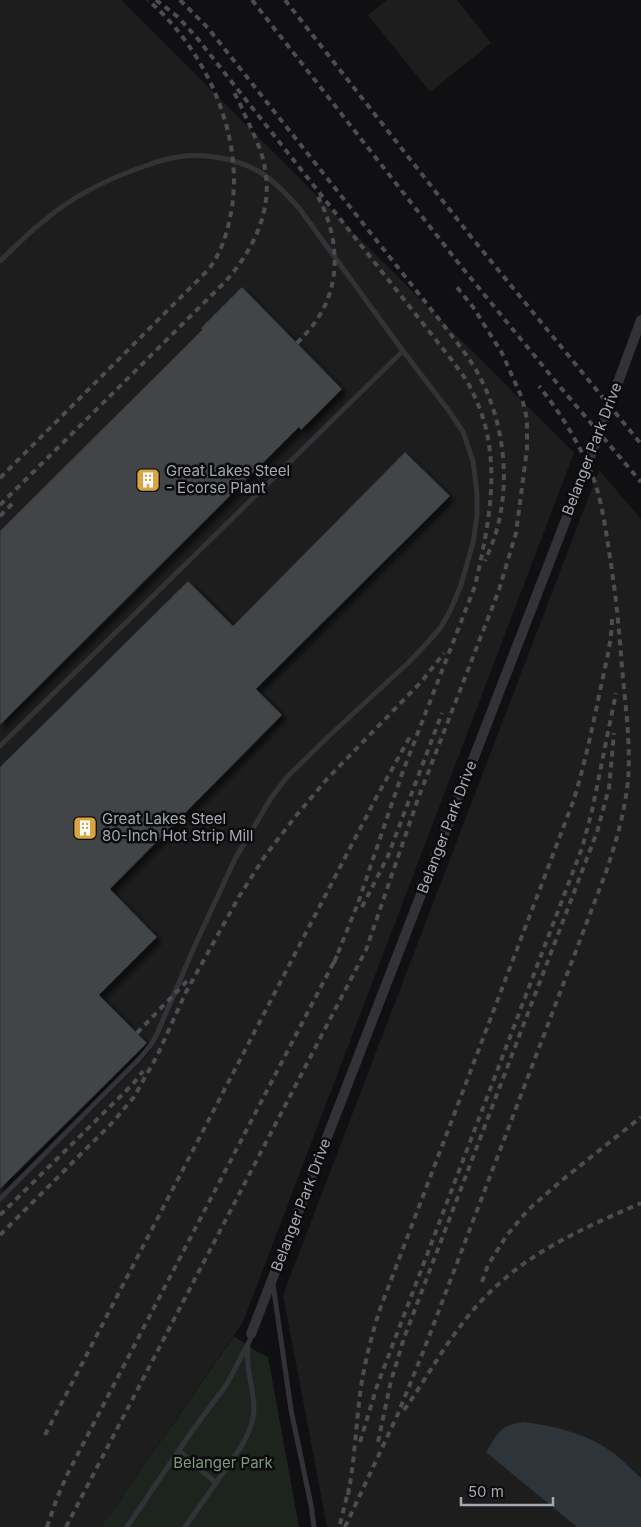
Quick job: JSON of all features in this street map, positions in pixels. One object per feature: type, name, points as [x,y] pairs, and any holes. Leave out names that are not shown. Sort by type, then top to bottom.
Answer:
[{"type":"street","name":"Belanger Park Drive","points":[[250,1337],[641,320]]},
{"type":"lane","points":[[0,261],[45,219],[68,203],[107,181],[135,170],[176,157],[205,156],[246,166],[262,174],[283,191],[299,208],[403,351],[450,411],[464,432],[473,461],[477,494],[473,543],[462,585],[440,627],[410,661],[288,777],[271,798],[235,859],[196,943],[165,1017],[150,1046],[0,1199]]},
{"type":"lane","points":[[0,746],[403,351]]},
{"type":"lane","points":[[272,1279],[290,1410],[314,1527]]},
{"type":"lane","points":[[127,1527],[227,1384],[250,1337]]},
{"type":"lane","points":[[185,1527],[246,1438],[251,1425],[254,1410],[248,1366],[250,1337]]},
{"type":"lane","points":[[180,1451],[216,1483]]},
{"type":"shaded area","points":[[0,0],[121,0],[574,453],[243,1322],[101,1527],[0,1527]]},
{"type":"shaded area","points":[[387,0],[457,0],[491,43],[430,92],[368,15]]},
{"type":"shaded area","points":[[599,470],[641,519],[641,1527],[327,1527],[283,1295]]},
{"type":"shaded area","points":[[524,1422],[558,1428],[581,1435],[602,1445],[623,1461],[641,1478],[641,1527],[577,1527],[486,1452],[500,1431],[509,1426]]},
{"type":"green space","name":"Belanger Park","points":[[234,1336],[268,1357],[299,1527],[101,1527]]},
{"type":"building","name":"Great Lakes Steel - Ecorse Plant","points":[[242,287],[342,389],[301,430],[299,427],[0,725],[0,531],[202,330],[201,328]]},
{"type":"building","name":"Great Lakes Steel 80-Inch Hot Strip Mill","points":[[405,452],[450,496],[256,689],[282,715],[110,889],[157,937],[99,995],[147,1043],[0,1189],[0,767],[188,581],[233,626]]},
{"type":"railway","points":[[0,478],[208,270],[219,252],[227,232],[234,188],[233,158],[227,128],[218,99],[188,45],[169,21],[148,0]]},
{"type":"railway","points":[[156,0],[178,17],[197,38],[451,359],[472,391],[482,415],[488,439],[491,463],[489,512],[475,586],[403,771],[358,903],[334,963]]},
{"type":"railway","points":[[180,0],[208,28],[442,323],[476,370],[485,387],[498,425],[504,465],[502,506],[498,525],[485,561]]},
{"type":"railway","points":[[252,0],[460,265],[641,482]]},
{"type":"railway","points":[[285,0],[472,238],[641,444]]},
{"type":"railway","points":[[0,505],[224,283],[251,245],[263,216],[267,185],[263,158],[257,141],[233,91]]},
{"type":"railway","points":[[297,343],[321,313],[332,285],[334,270],[333,240],[318,197]]},
{"type":"railway","points":[[66,1527],[366,950],[419,796],[499,590],[516,533],[527,449],[527,419],[522,398],[502,353],[473,307],[456,286]]},
{"type":"railway","points":[[345,1527],[397,1416],[425,1347],[606,872],[625,804],[629,766],[627,724],[616,599],[602,509],[594,480],[577,443],[539,386]]},
{"type":"railway","points":[[0,516],[13,503]]},
{"type":"railway","points":[[348,1495],[361,1387],[377,1318],[573,802],[607,660],[612,617]]},
{"type":"railway","points":[[0,1235],[112,1123],[134,1097],[157,1056],[186,992],[240,895],[265,856],[327,779],[422,681],[444,653]]},
{"type":"railway","points":[[360,1442],[377,1386],[582,848],[592,811],[616,693]]},
{"type":"railway","points":[[362,907],[388,856],[442,713]]},
{"type":"railway","points":[[378,1442],[391,1381],[404,1338],[597,832],[609,788],[614,733]]},
{"type":"railway","points":[[45,1435],[376,798],[411,735]]},
{"type":"railway","points":[[47,1527],[68,1473],[337,956]]},
{"type":"railway","points":[[137,1033],[187,981]]},
{"type":"railway","points":[[0,1215],[133,1084],[143,1071]]},
{"type":"railway","points":[[482,1282],[488,1265],[507,1235],[528,1210],[641,1117]]},
{"type":"railway","points":[[404,1410],[462,1324],[500,1282],[543,1251],[566,1238],[641,1203]]},
{"type":"railway","points":[[340,1524],[349,1488]]},
{"type":"place","name":"Great Lakes Steel - Ecorse Plant","points":[[148,480]]},
{"type":"place","name":"Great Lakes Steel 80-Inch Hot Strip Mill","points":[[85,828]]}]
